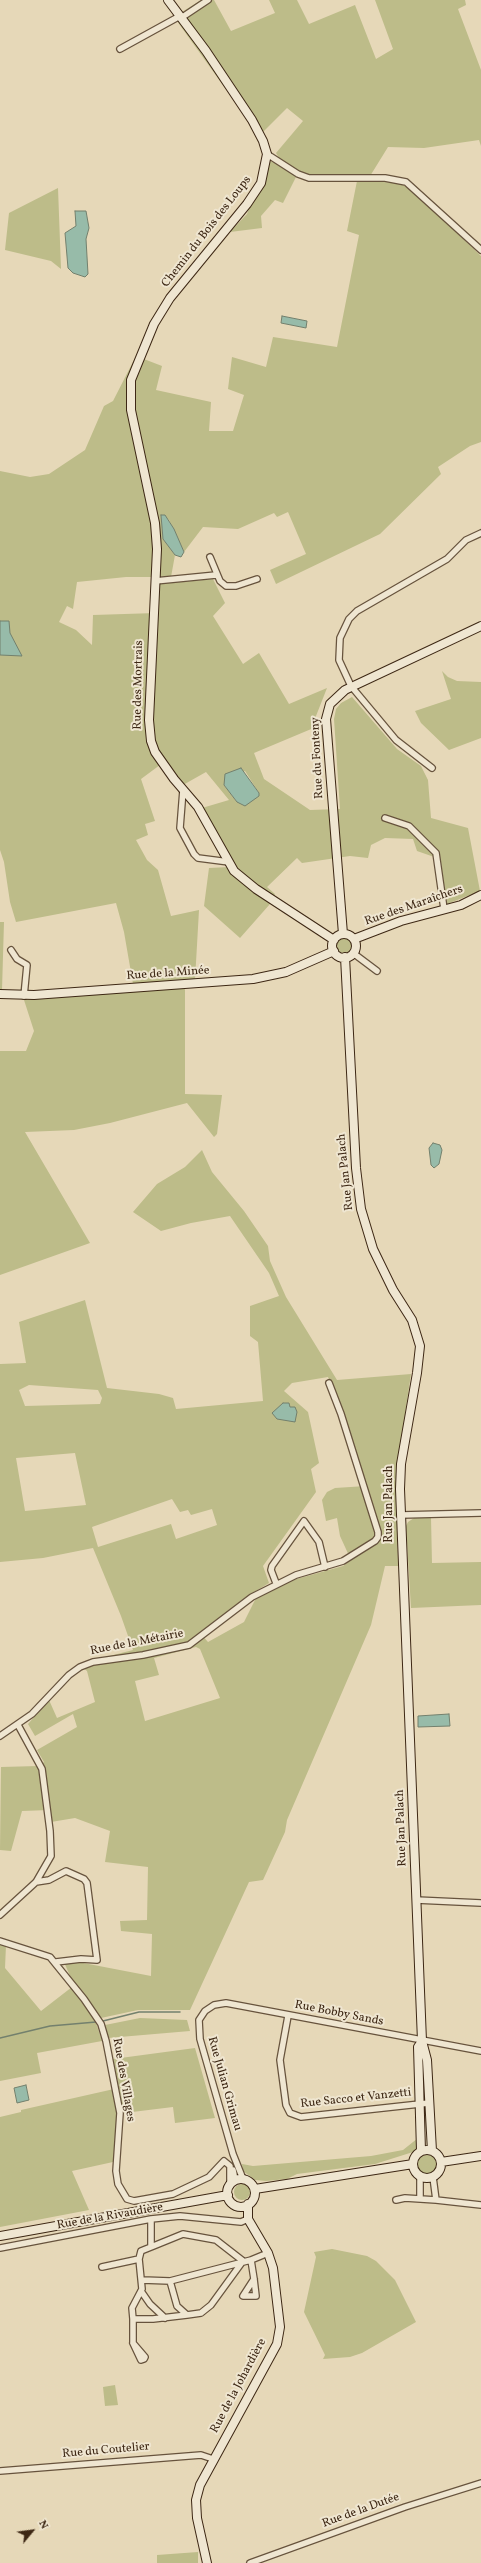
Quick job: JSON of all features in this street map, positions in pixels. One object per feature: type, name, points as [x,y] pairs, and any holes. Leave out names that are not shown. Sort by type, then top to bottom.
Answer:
[{"type":"street","points":[[168,0],[206,51],[252,120],[263,141],[267,154],[298,174],[309,178],[385,178],[406,182],[481,250]]},
{"type":"street","points":[[120,49],[180,17],[208,0]]},
{"type":"street","name":"Chemin du Bois des Loups","points":[[131,380],[154,324],[170,298],[247,204],[261,183],[267,154]]},
{"type":"street","name":"Rue des Mortrais","points":[[131,380],[131,410],[155,523],[157,549],[149,731],[155,752],[205,818],[229,862],[238,875],[256,889],[334,940]]},
{"type":"street","points":[[432,768],[396,740],[351,686],[339,660],[338,647],[343,630],[349,619],[357,610],[447,559],[466,540],[481,533]]},
{"type":"street","points":[[210,556],[216,575],[226,586],[236,586],[256,579]]},
{"type":"street","points":[[155,581],[216,575]]},
{"type":"street","name":"Rue du Fonteny","points":[[343,934],[326,719],[330,704],[335,697],[351,686],[481,626]]},
{"type":"street","points":[[183,790],[180,828],[194,854],[198,858],[229,862]]},
{"type":"street","points":[[385,818],[410,826],[436,853],[444,909]]},
{"type":"street","name":"Rue des Maraîchers","points":[[354,939],[401,921],[461,905],[481,895]]},
{"type":"street","points":[[343,934],[354,939],[356,944],[354,953],[345,957],[338,956],[334,951],[334,940],[343,934]]},
{"type":"street","points":[[11,950],[16,959],[27,965],[24,996]]},
{"type":"street","name":"Rue de la Minée","points":[[0,994],[24,996],[253,979],[286,972],[334,951]]},
{"type":"street","points":[[354,953],[377,971]]},
{"type":"street","name":"Rue Jan Palach","points":[[345,957],[356,1168],[362,1209],[378,1261],[412,1320],[420,1346],[417,1373],[401,1464],[401,1515],[422,2040],[427,2060],[432,2152]]},
{"type":"street","name":"Rue de la Métairie","points":[[0,1736],[32,1714],[68,1675],[80,1667],[93,1662],[143,1655],[189,1645],[252,1597],[276,1584],[343,1560],[378,1537],[341,1414],[329,1383]]},
{"type":"street","points":[[401,1515],[481,1513]]},
{"type":"street","points":[[276,1584],[271,1570],[272,1566],[304,1521],[319,1542],[326,1567]]},
{"type":"street","points":[[0,1915],[36,1882],[51,1856],[50,1831],[42,1769],[18,1725]]},
{"type":"street","points":[[36,1882],[49,1880],[66,1871],[84,1879],[98,1960],[81,1959],[56,1962]]},
{"type":"street","points":[[416,1900],[481,1903]]},
{"type":"street","name":"Rue des Villages","points":[[0,1941],[37,1951],[56,1962],[94,2013],[104,2031],[120,2113],[116,2171],[123,2194],[127,2199],[134,2201],[173,2194],[209,2177],[217,2168],[222,2159],[233,2154]]},
{"type":"street","name":"Rue Bobby Sands","points":[[199,2020],[205,2012],[214,2005],[226,2003],[288,2016],[481,2051]]},
{"type":"street","name":"Rue Sacco et Vanzetti","points":[[288,2016],[280,2060],[286,2105],[290,2113],[301,2117],[429,2103]]},
{"type":"street","name":"Rue Julian Grimau","points":[[199,2020],[200,2039],[233,2154],[236,2181]]},
{"type":"street","name":"Rue Jan Palach","points":[[421,2151],[418,2047],[422,2040]]},
{"type":"street","points":[[433,2177],[420,2176],[414,2171],[414,2158],[421,2151],[432,2152],[440,2162],[439,2170],[433,2177],[436,2200]]},
{"type":"street","points":[[440,2162],[481,2156]]},
{"type":"street","points":[[217,2168],[224,2161],[228,2162],[236,2181]]},
{"type":"street","points":[[254,2189],[413,2164]]},
{"type":"street","points":[[420,2176],[420,2199]]},
{"type":"street","points":[[228,2195],[232,2202],[237,2206],[248,2204],[254,2199],[254,2189],[250,2182],[236,2181]]},
{"type":"street","points":[[228,2195],[236,2181]]},
{"type":"street","points":[[0,2236],[228,2195]]},
{"type":"street","points":[[396,2200],[405,2198],[481,2205]]},
{"type":"street","points":[[248,2204],[248,2219]]},
{"type":"street","name":"Rue de la Johardière","points":[[208,2563],[197,2518],[196,2500],[205,2473],[276,2344],[280,2327],[273,2268],[268,2253],[248,2219],[237,2206]]},
{"type":"street","name":"Rue de la Rivaudière","points":[[0,2248],[151,2219],[180,2216],[241,2222],[248,2219]]},
{"type":"street","points":[[151,2219],[151,2247]]},
{"type":"street","points":[[133,2343],[132,2308],[141,2291],[142,2280],[139,2259],[141,2251],[183,2234],[216,2240],[243,2261]]},
{"type":"street","points":[[142,2280],[170,2281],[251,2260],[268,2253]]},
{"type":"street","points":[[102,2267],[139,2259]]},
{"type":"street","points":[[251,2260],[254,2279]]},
{"type":"street","points":[[133,2319],[165,2318],[187,2314],[194,2315],[206,2310],[243,2261]]},
{"type":"street","points":[[170,2281],[177,2306],[187,2314]]},
{"type":"street","points":[[141,2291],[150,2304],[165,2318]]},
{"type":"street","name":"Rue du Coutelier","points":[[0,2471],[201,2455],[213,2459]]},
{"type":"street","name":"Rue de la Dutée","points":[[250,2563],[405,2507],[481,2483]]},
{"type":"shaded area","points":[[201,0],[214,0],[231,31],[275,13],[269,0],[297,0],[309,24],[355,5],[376,59],[393,49],[375,0],[465,0],[466,5],[458,9],[481,70],[481,146],[479,140],[424,148],[388,147],[367,181],[399,183],[412,190],[481,256],[481,442],[470,446],[438,467],[441,474],[380,534],[276,584],[270,570],[306,554],[288,512],[277,517],[274,513],[238,529],[203,527],[184,552],[169,520],[161,515],[163,539],[175,555],[171,577],[126,577],[77,582],[73,609],[67,606],[59,622],[76,630],[92,645],[93,615],[156,613],[157,584],[213,579],[225,603],[213,616],[243,664],[259,653],[289,704],[327,688],[316,716],[316,727],[254,753],[264,779],[310,810],[340,809],[334,719],[336,709],[341,703],[352,697],[397,749],[421,766],[428,780],[431,818],[468,828],[480,891],[447,904],[440,859],[417,851],[413,839],[385,838],[371,845],[368,858],[350,856],[302,863],[297,858],[267,887],[275,894],[270,904],[240,938],[204,906],[209,868],[229,867],[230,856],[202,808],[229,800],[206,772],[183,785],[164,762],[141,779],[155,821],[145,824],[148,835],[136,840],[147,860],[158,870],[171,916],[199,910],[195,980],[185,981],[185,1094],[222,1095],[217,1134],[214,1137],[187,1103],[110,1123],[74,1130],[25,1132],[90,1243],[0,1275],[0,1051],[26,1051],[34,1031],[24,1000],[28,994],[133,984],[124,932],[116,903],[16,922],[10,902],[4,862],[0,850],[0,471],[30,477],[49,474],[85,450],[104,406],[113,401],[136,356],[162,366],[156,390],[211,402],[209,431],[233,431],[244,395],[228,389],[232,357],[266,367],[273,337],[337,347],[359,235],[347,231],[357,181],[310,182],[297,175],[283,203],[275,200],[261,216],[262,228],[230,232],[247,214],[267,160],[277,164],[279,158],[276,153],[303,121],[287,108],[263,132],[232,82],[225,88],[174,17]],"holes":[[[245,771],[259,793],[259,796],[237,802],[224,785]]]},
{"type":"shaded area","points":[[58,188],[61,269],[51,261],[5,250],[9,213]]},
{"type":"shaded area","points":[[75,211],[86,211],[89,228],[86,239],[88,274],[85,277],[73,273],[68,268],[65,233],[76,226]]},
{"type":"shaded area","points":[[282,316],[307,321],[306,328],[281,323]]},
{"type":"shaded area","points":[[161,515],[165,515],[174,529],[184,552],[181,557],[175,555],[163,539]]},
{"type":"shaded area","points":[[0,621],[9,621],[10,633],[22,656],[0,655]]},
{"type":"shaded area","points":[[442,671],[448,677],[457,681],[481,682],[481,738],[449,750],[421,723],[415,711],[451,699]]},
{"type":"shaded area","points":[[241,768],[259,793],[259,796],[245,806],[237,802],[224,785],[225,774]]},
{"type":"shaded area","points":[[0,922],[4,922],[2,990],[0,990]]},
{"type":"shaded area","points":[[341,937],[347,937],[352,942],[350,951],[347,953],[341,953],[336,948],[336,942]]},
{"type":"shaded area","points":[[433,1143],[440,1145],[442,1150],[439,1164],[434,1168],[431,1165],[429,1148]]},
{"type":"shaded area","points":[[202,1150],[212,1172],[244,1211],[268,1246],[270,1261],[286,1297],[337,1380],[411,1374],[396,1475],[398,1566],[385,1566],[371,1625],[287,1820],[285,1832],[263,1880],[249,1882],[190,2010],[138,2010],[101,2018],[70,1976],[64,1962],[73,1961],[151,1976],[152,1934],[121,1931],[120,1921],[147,1920],[148,1867],[105,1862],[110,1831],[75,1818],[51,1822],[49,1810],[22,1811],[11,1851],[0,1850],[1,1767],[38,1766],[44,1762],[37,1750],[77,1727],[73,1714],[35,1736],[28,1724],[49,1700],[57,1718],[95,1702],[87,1671],[78,1664],[133,1650],[121,1616],[93,1548],[43,1558],[0,1562],[0,1364],[26,1363],[19,1322],[85,1300],[107,1388],[159,1394],[173,1398],[176,1409],[263,1401],[258,1342],[250,1336],[250,1306],[279,1296],[269,1273],[230,1216],[191,1223],[161,1231],[133,1212],[157,1184],[185,1167]],"holes":[[[328,1377],[366,1486],[335,1488],[327,1492],[322,1500],[326,1521],[337,1518],[340,1536],[351,1560],[343,1566],[293,1580],[256,1598],[244,1622],[208,1642],[200,1633],[246,1597],[269,1583],[263,1566],[316,1492],[311,1469],[319,1463],[308,1412],[284,1391],[292,1383]],[[29,1385],[98,1390],[102,1398],[100,1404],[25,1406],[19,1390]],[[75,1453],[86,1505],[25,1511],[16,1458]],[[172,1499],[180,1512],[188,1510],[191,1515],[212,1509],[217,1525],[176,1539],[171,1524],[98,1547],[92,1527]],[[196,1647],[200,1649],[220,1698],[145,1721],[135,1681],[159,1675],[154,1658]]]},
{"type":"shaded area","points":[[283,1403],[289,1403],[290,1407],[295,1407],[297,1412],[295,1422],[277,1419],[272,1413]]},
{"type":"shaded area","points":[[414,1518],[431,1518],[432,1563],[481,1562],[481,1605],[411,1608],[406,1526],[408,1522]]},
{"type":"shaded area","points":[[449,1714],[450,1726],[418,1727],[418,1716]]},
{"type":"shaded area","points":[[0,1943],[6,1945],[5,1968],[41,2011],[72,1987],[95,2020],[102,2041],[37,2053],[41,2073],[0,2081]]},
{"type":"shaded area","points":[[140,2018],[187,2020],[190,2031],[108,2038],[105,2025]]},
{"type":"shaded area","points":[[195,2048],[215,2118],[175,2123],[173,2107],[124,2113],[113,2059]]},
{"type":"shaded area","points":[[26,2085],[29,2100],[17,2103],[14,2088]]},
{"type":"shaded area","points":[[114,2089],[119,2124],[113,2162],[72,2171],[89,2210],[0,2227],[0,2117],[21,2112],[21,2110]]},
{"type":"shaded area","points":[[418,2138],[418,2148],[413,2152],[375,2164],[297,2174],[287,2179],[266,2181],[255,2180],[243,2171],[242,2164],[253,2166],[371,2156],[403,2150]]},
{"type":"shaded area","points":[[423,2155],[431,2155],[437,2161],[437,2169],[431,2175],[423,2175],[417,2169],[417,2161]]},
{"type":"shaded area","points":[[239,2184],[245,2184],[250,2189],[248,2198],[245,2200],[239,2200],[234,2195],[234,2189]]},
{"type":"shaded area","points":[[332,2249],[367,2256],[376,2261],[395,2280],[416,2322],[362,2353],[350,2357],[323,2359],[325,2355],[304,2312],[316,2257],[314,2252]]},
{"type":"shaded area","points":[[115,2385],[118,2405],[105,2406],[103,2387]]},
{"type":"shaded area","points":[[198,2552],[198,2563],[157,2563],[157,2555]]},
{"type":"waterway","points":[[103,2021],[139,2012],[180,2012]]},
{"type":"waterway","points":[[0,2038],[50,2026],[96,2022]]}]
